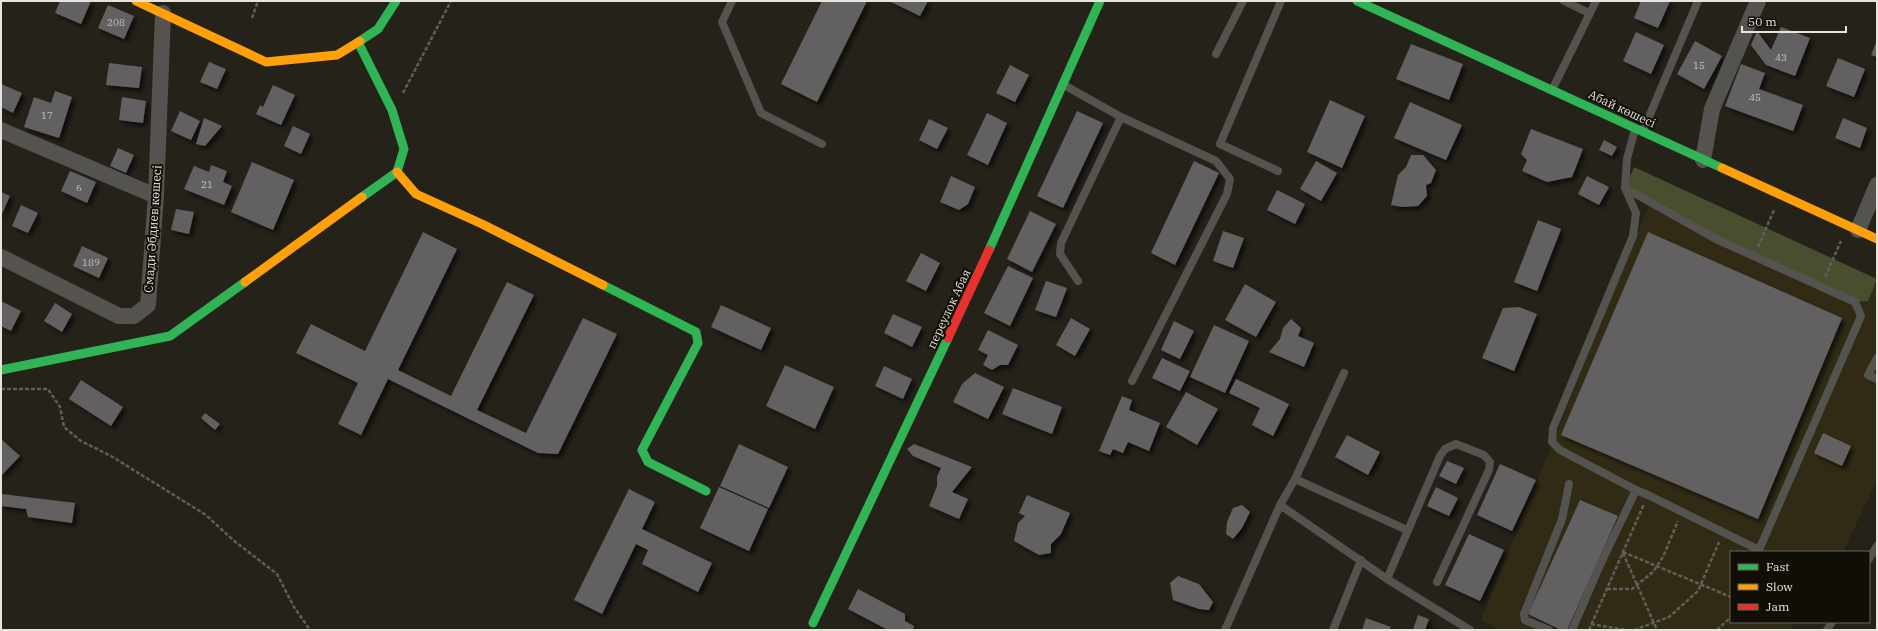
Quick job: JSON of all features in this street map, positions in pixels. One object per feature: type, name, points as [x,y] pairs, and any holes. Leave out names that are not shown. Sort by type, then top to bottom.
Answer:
[{"type":"street","points":[[136,1],[266,62],[337,55],[378,29],[396,1]]},
{"type":"street","name":"переулок Абая","points":[[813,624],[979,273],[1100,1]]},
{"type":"street","name":"Абай көшесі","points":[[1357,1],[1877,239]]},
{"type":"street","points":[[1703,160],[1712,109],[1758,1]]},
{"type":"street","name":"Смади Әбдиев көшесі","points":[[1,257],[119,316],[134,316],[148,305],[156,196],[163,13]]},
{"type":"street","points":[[1,370],[170,336],[397,172],[404,149],[392,110],[358,42]]},
{"type":"street","points":[[1,130],[156,196]]},
{"type":"street","points":[[397,172],[416,194],[482,224],[696,332],[698,343],[642,450],[648,462],[706,491]]},
{"type":"street","points":[[1853,228],[1877,185]]},
{"type":"lane","points":[[732,1],[722,22],[762,113],[822,144]]},
{"type":"lane","points":[[1216,54],[1243,1]]},
{"type":"lane","points":[[1278,171],[1220,144],[1281,1]]},
{"type":"lane","points":[[1564,1],[1589,14]]},
{"type":"lane","points":[[1552,90],[1596,1]]},
{"type":"lane","points":[[1625,188],[1716,238],[1855,302],[1861,316],[1759,550],[1648,494],[1636,490],[1560,450],[1552,442],[1553,428],[1633,236],[1636,213],[1625,188],[1627,159],[1698,1]]},
{"type":"lane","points":[[1063,85],[1121,117],[1216,161],[1230,179],[1227,194],[1132,381]]},
{"type":"lane","points":[[1078,281],[1060,254],[1061,243],[1121,117]]},
{"type":"lane","points":[[1877,358],[1868,375],[1877,379]]},
{"type":"lane","points":[[1225,630],[1280,505],[1295,479],[1344,373]]},
{"type":"lane","points":[[1387,579],[1440,456],[1445,449],[1456,444],[1484,455],[1490,462],[1489,470],[1437,582]]},
{"type":"lane","points":[[1295,479],[1407,530]]},
{"type":"lane","points":[[1549,630],[1525,620],[1524,614],[1562,519],[1569,484]]},
{"type":"lane","points":[[1572,630],[1600,565],[1636,490]]},
{"type":"lane","points":[[1280,505],[1387,579],[1470,630]]},
{"type":"lane","points":[[1870,558],[1877,546]]},
{"type":"lane","points":[[1333,630],[1361,560]]},
{"type":"path","points":[[252,18],[258,1]]},
{"type":"path","points":[[392,110],[407,88],[451,1]]},
{"type":"path","points":[[1755,255],[1781,195]]},
{"type":"path","points":[[1820,286],[1853,228]]},
{"type":"path","points":[[1,389],[48,389],[60,407],[64,427],[81,441],[111,456],[206,515],[233,540],[277,574],[294,607],[310,630]]},
{"type":"path","points":[[1589,630],[1648,494]]},
{"type":"path","points":[[1607,589],[1632,589],[1657,566],[1663,557],[1682,512]]},
{"type":"path","points":[[1634,630],[1669,617],[1698,591],[1723,532]]},
{"type":"path","points":[[1623,552],[1730,597]]},
{"type":"path","points":[[1623,552],[1657,630]]},
{"type":"path","points":[[1717,630],[1730,618]]},
{"type":"path","points":[[1592,624],[1626,630]]},
{"type":"shaded area","points":[[1657,185],[1877,286],[1877,480],[1843,551],[1730,551],[1730,623],[1795,623],[1789,630],[1499,630],[1481,620]]},
{"type":"green space","points":[[1634,167],[1877,279],[1868,301],[1855,302],[1755,255],[1625,188]]},
{"type":"building","points":[[60,1],[91,1],[81,24],[55,13]]},
{"type":"building","points":[[822,1],[867,1],[817,102],[781,84]]},
{"type":"building","points":[[889,1],[928,1],[920,16]]},
{"type":"building","points":[[1641,1],[1670,1],[1658,28],[1634,18]]},
{"type":"building","points":[[108,5],[134,16],[124,39],[98,28]]},
{"type":"building","points":[[1781,27],[1810,38],[1795,76],[1766,65],[1751,45],[1757,31],[1771,50]]},
{"type":"building","points":[[1636,32],[1664,45],[1651,74],[1623,61]]},
{"type":"building","points":[[1877,40],[1877,57],[1871,55]]},
{"type":"building","points":[[1695,41],[1722,56],[1704,89],[1677,74]]},
{"type":"building","points":[[1411,44],[1463,64],[1449,100],[1396,79]]},
{"type":"building","points":[[1838,58],[1865,69],[1854,97],[1826,86]]},
{"type":"building","points":[[209,62],[226,69],[217,89],[200,82]]},
{"type":"building","points":[[109,63],[142,67],[139,88],[106,85]]},
{"type":"building","points":[[1741,64],[1765,73],[1759,89],[1803,105],[1793,131],[1725,106]]},
{"type":"building","points":[[1010,65],[1029,75],[1015,102],[996,93]]},
{"type":"building","points":[[1,84],[22,93],[13,113],[1,107]]},
{"type":"building","points":[[273,85],[295,95],[281,125],[256,114],[260,105],[263,107]]},
{"type":"building","points":[[55,91],[72,97],[59,138],[24,127],[34,97],[51,103]]},
{"type":"building","points":[[122,97],[146,101],[143,123],[119,120]]},
{"type":"building","points":[[1330,100],[1365,116],[1342,168],[1307,152]]},
{"type":"building","points":[[1410,102],[1462,125],[1446,160],[1394,138]]},
{"type":"building","points":[[180,111],[200,121],[191,140],[171,131]]},
{"type":"building","points":[[1077,111],[1103,123],[1063,208],[1037,196]]},
{"type":"building","points":[[987,113],[1007,123],[988,165],[967,155]]},
{"type":"building","points":[[204,118],[222,126],[205,146],[196,144]]},
{"type":"building","points":[[1843,118],[1867,128],[1860,148],[1835,138]]},
{"type":"building","points":[[929,119],[948,128],[937,149],[919,140]]},
{"type":"building","points":[[293,126],[310,134],[301,154],[284,146]]},
{"type":"building","points":[[1531,129],[1583,149],[1572,177],[1547,182],[1522,171],[1527,160],[1521,154]]},
{"type":"building","points":[[1604,140],[1617,147],[1612,156],[1599,150]]},
{"type":"building","points":[[118,148],[134,155],[126,173],[110,166]]},
{"type":"building","points":[[1411,155],[1423,155],[1436,170],[1431,183],[1426,185],[1427,196],[1418,206],[1402,207],[1391,205],[1398,175],[1406,167]]},
{"type":"building","points":[[1194,161],[1219,173],[1175,265],[1151,253]]},
{"type":"building","points":[[1316,161],[1337,173],[1321,201],[1300,189]]},
{"type":"building","points":[[252,162],[294,180],[273,230],[231,212]]},
{"type":"building","points":[[211,165],[227,171],[223,182],[232,186],[224,205],[184,189],[194,166],[209,172]]},
{"type":"building","points":[[70,171],[96,182],[87,203],[61,191]]},
{"type":"building","points":[[951,176],[975,187],[968,204],[959,210],[940,202]]},
{"type":"building","points":[[1587,176],[1609,187],[1599,205],[1578,194]]},
{"type":"building","points":[[1277,190],[1305,204],[1295,224],[1267,210]]},
{"type":"building","points":[[1,192],[10,196],[1,216]]},
{"type":"building","points":[[21,205],[38,213],[28,233],[12,226]]},
{"type":"building","points":[[176,209],[194,212],[189,234],[171,230]]},
{"type":"building","points":[[1030,211],[1056,224],[1032,272],[1007,259]]},
{"type":"building","points":[[1538,220],[1561,229],[1537,291],[1514,282]]},
{"type":"building","points":[[1223,231],[1244,238],[1233,268],[1213,261]]},
{"type":"building","points":[[423,232],[457,249],[398,370],[451,396],[507,282],[534,295],[477,410],[526,433],[583,318],[617,334],[558,454],[538,453],[388,379],[361,435],[338,424],[358,383],[296,353],[311,324],[365,351]]},
{"type":"building","points":[[1648,232],[1842,318],[1758,519],[1561,435]]},
{"type":"building","points":[[82,246],[108,258],[99,278],[73,266]]},
{"type":"building","points":[[921,253],[940,263],[926,291],[906,281]]},
{"type":"building","points":[[1008,266],[1033,278],[1010,326],[984,313]]},
{"type":"building","points":[[1046,281],[1067,288],[1056,317],[1035,310]]},
{"type":"building","points":[[1245,284],[1276,302],[1256,337],[1225,320]]},
{"type":"building","points":[[1,301],[21,311],[11,331],[1,326]]},
{"type":"building","points":[[55,303],[72,314],[62,332],[44,321]]},
{"type":"building","points":[[721,305],[771,328],[761,350],[711,327]]},
{"type":"building","points":[[1519,307],[1537,314],[1514,371],[1482,358],[1503,308]]},
{"type":"building","points":[[893,314],[922,327],[912,347],[884,333]]},
{"type":"building","points":[[1071,318],[1090,329],[1075,356],[1056,345]]},
{"type":"building","points":[[1291,319],[1301,328],[1298,336],[1314,343],[1304,367],[1269,352],[1280,339],[1283,328]]},
{"type":"building","points":[[1174,321],[1194,331],[1180,359],[1161,350]]},
{"type":"building","points":[[1214,325],[1249,341],[1225,393],[1190,377]]},
{"type":"building","points":[[988,330],[1018,345],[1008,365],[1000,365],[992,370],[983,365],[988,355],[978,350]]},
{"type":"building","points":[[1162,358],[1190,371],[1180,391],[1152,378]]},
{"type":"building","points":[[785,365],[834,387],[815,429],[766,406]]},
{"type":"building","points":[[884,366],[912,379],[903,399],[875,386]]},
{"type":"building","points":[[975,373],[1004,387],[988,419],[953,402],[962,384]]},
{"type":"building","points":[[1236,379],[1289,404],[1273,436],[1252,425],[1260,408],[1229,393]]},
{"type":"building","points":[[81,380],[123,407],[111,426],[69,399]]},
{"type":"building","points":[[1013,388],[1062,407],[1052,434],[1002,414]]},
{"type":"building","points":[[1186,392],[1218,409],[1197,445],[1166,427]]},
{"type":"building","points":[[1122,396],[1132,400],[1129,410],[1160,423],[1149,451],[1128,442],[1123,453],[1113,449],[1110,455],[1099,451]]},
{"type":"building","points":[[205,413],[220,424],[215,430],[201,418]]},
{"type":"building","points":[[1823,433],[1851,446],[1842,466],[1814,453]]},
{"type":"building","points":[[1347,435],[1380,452],[1368,475],[1335,457]]},
{"type":"building","points":[[1,439],[20,456],[1,476]]},
{"type":"building","points":[[739,444],[788,467],[769,508],[720,486]]},
{"type":"building","points":[[914,444],[972,467],[952,492],[968,499],[959,519],[929,506],[937,486],[937,477],[941,468],[913,456],[907,449]]},
{"type":"building","points":[[1447,461],[1464,468],[1456,484],[1439,476]]},
{"type":"building","points":[[1500,464],[1536,480],[1512,531],[1477,515]]},
{"type":"building","points":[[719,487],[768,509],[749,551],[700,528]]},
{"type":"building","points":[[1436,487],[1458,498],[1449,516],[1427,506]]},
{"type":"building","points":[[629,489],[655,502],[642,529],[712,563],[698,592],[642,564],[648,550],[636,544],[602,614],[574,600]]},
{"type":"building","points":[[2,494],[75,503],[72,523],[28,517],[26,509],[1,506]]},
{"type":"building","points":[[1027,495],[1070,513],[1061,534],[1051,544],[1051,553],[1039,555],[1014,541],[1018,523],[1025,516],[1019,513]]},
{"type":"building","points":[[1580,500],[1618,516],[1567,630],[1561,630],[1528,614]]},
{"type":"building","points":[[1242,505],[1250,512],[1242,528],[1233,539],[1226,534],[1227,522],[1233,508]]},
{"type":"building","points":[[1469,534],[1504,550],[1480,601],[1445,585]]},
{"type":"building","points":[[1178,576],[1199,584],[1213,602],[1209,610],[1199,609],[1173,600],[1170,583]]},
{"type":"building","points":[[858,589],[905,614],[905,621],[914,626],[913,630],[888,630],[848,609]]},
{"type":"building","points":[[1418,615],[1429,619],[1425,630],[1413,630]]},
{"type":"building","points":[[1366,618],[1391,627],[1389,630],[1362,630]]},
{"type":"traffic: fast","points":[[360,41],[378,29],[396,1]]},
{"type":"traffic: fast","points":[[989,250],[1100,1]]},
{"type":"traffic: fast","points":[[1357,1],[1722,168]]},
{"type":"traffic: fast","points":[[358,42],[392,110],[404,149],[397,172],[362,197]]},
{"type":"traffic: fast","points":[[1,370],[170,336],[245,282]]},
{"type":"traffic: fast","points":[[603,285],[696,332],[698,343],[642,450],[648,462],[706,491]]},
{"type":"traffic: fast","points":[[813,623],[948,338]]},
{"type":"traffic: slow","points":[[136,1],[266,62],[337,55],[360,41]]},
{"type":"traffic: slow","points":[[1722,168],[1877,239]]},
{"type":"traffic: slow","points":[[397,172],[416,194],[482,224],[603,285]]},
{"type":"traffic: slow","points":[[245,282],[362,197]]},
{"type":"traffic: jam","points":[[948,338],[989,250]]}]
